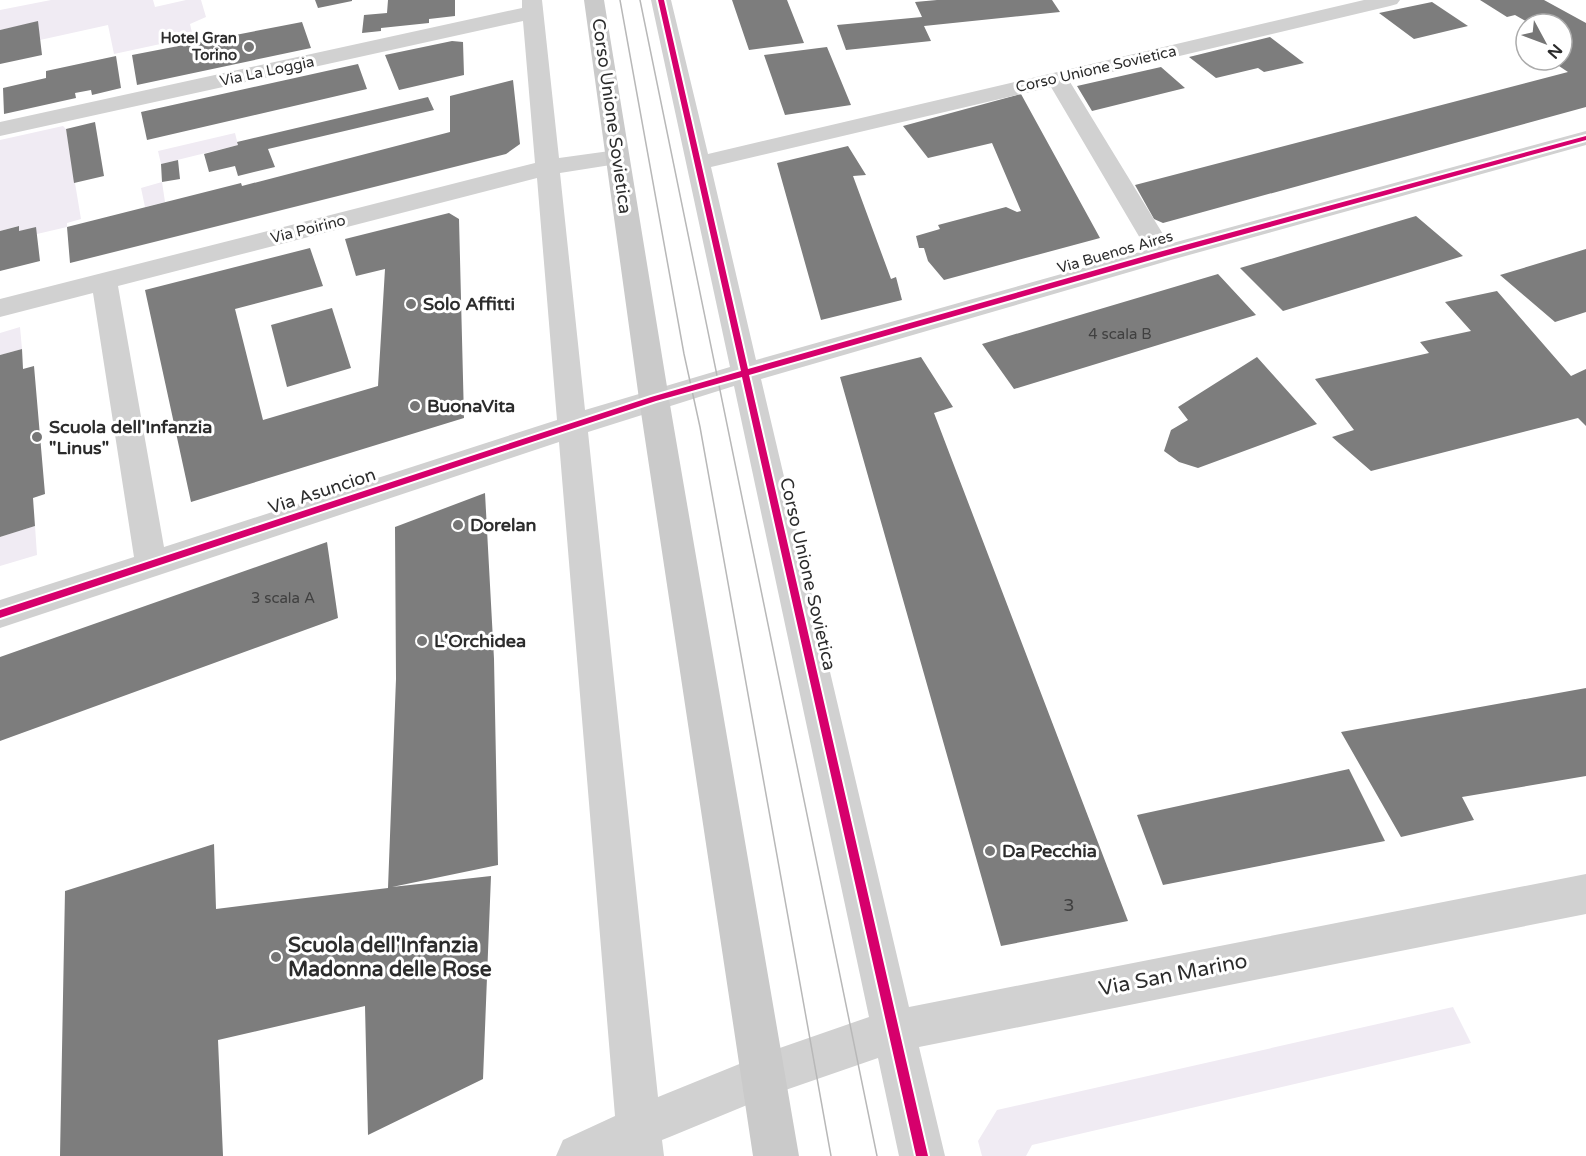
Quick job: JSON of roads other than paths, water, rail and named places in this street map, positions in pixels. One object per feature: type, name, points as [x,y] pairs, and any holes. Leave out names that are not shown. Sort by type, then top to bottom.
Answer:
[{"type":"main road","name":"Corso Unione Sovietica","points":[[594,0],[654,399],[765,1076],[776,1156]]},
{"type":"street","name":"Corso Unione Sovietica","points":[[662,0],[922,1156]]},
{"type":"street","name":"Corso Unione Sovietica","points":[[698,163],[1390,0]]},
{"type":"street","name":"Via La Loggia","points":[[0,129],[533,6]]},
{"type":"street","points":[[533,6],[639,1141]]},
{"type":"street","name":"Via Buenos Aires","points":[[1057,78],[1162,254]]},
{"type":"street","name":"Via Buenos Aires","points":[[654,399],[1162,254],[1586,138]]},
{"type":"street","name":"Via Poirino","points":[[0,308],[549,167],[617,157]]},
{"type":"street","points":[[104,281],[151,564]]},
{"type":"street","name":"Via Asuncion","points":[[0,614],[654,399]]},
{"type":"street","name":"Via San Marino","points":[[579,1156],[639,1141],[765,1076],[894,1031],[964,1015],[1586,894]]},
{"type":"tram line","points":[[620,0],[684,354],[700,427],[831,1156]]},
{"type":"tram line","points":[[640,0],[877,1156]]},
{"type":"place","name":"Hotel Gran Torino","points":[[249,47]]},
{"type":"place","name":"Solo Affitti","points":[[411,304]]},
{"type":"place","name":"BuonaVita","points":[[415,406]]},
{"type":"place","name":"Scuola dell'Infanzia \"Linus\"","points":[[37,437]]},
{"type":"place","name":"Dorelan","points":[[458,525]]},
{"type":"place","name":"L'Orchidea","points":[[422,641]]},
{"type":"place","name":"Da Pecchia","points":[[990,851]]},
{"type":"place","name":"Scuola dell'Infanzia Madonna delle Rose","points":[[276,957]]}]
